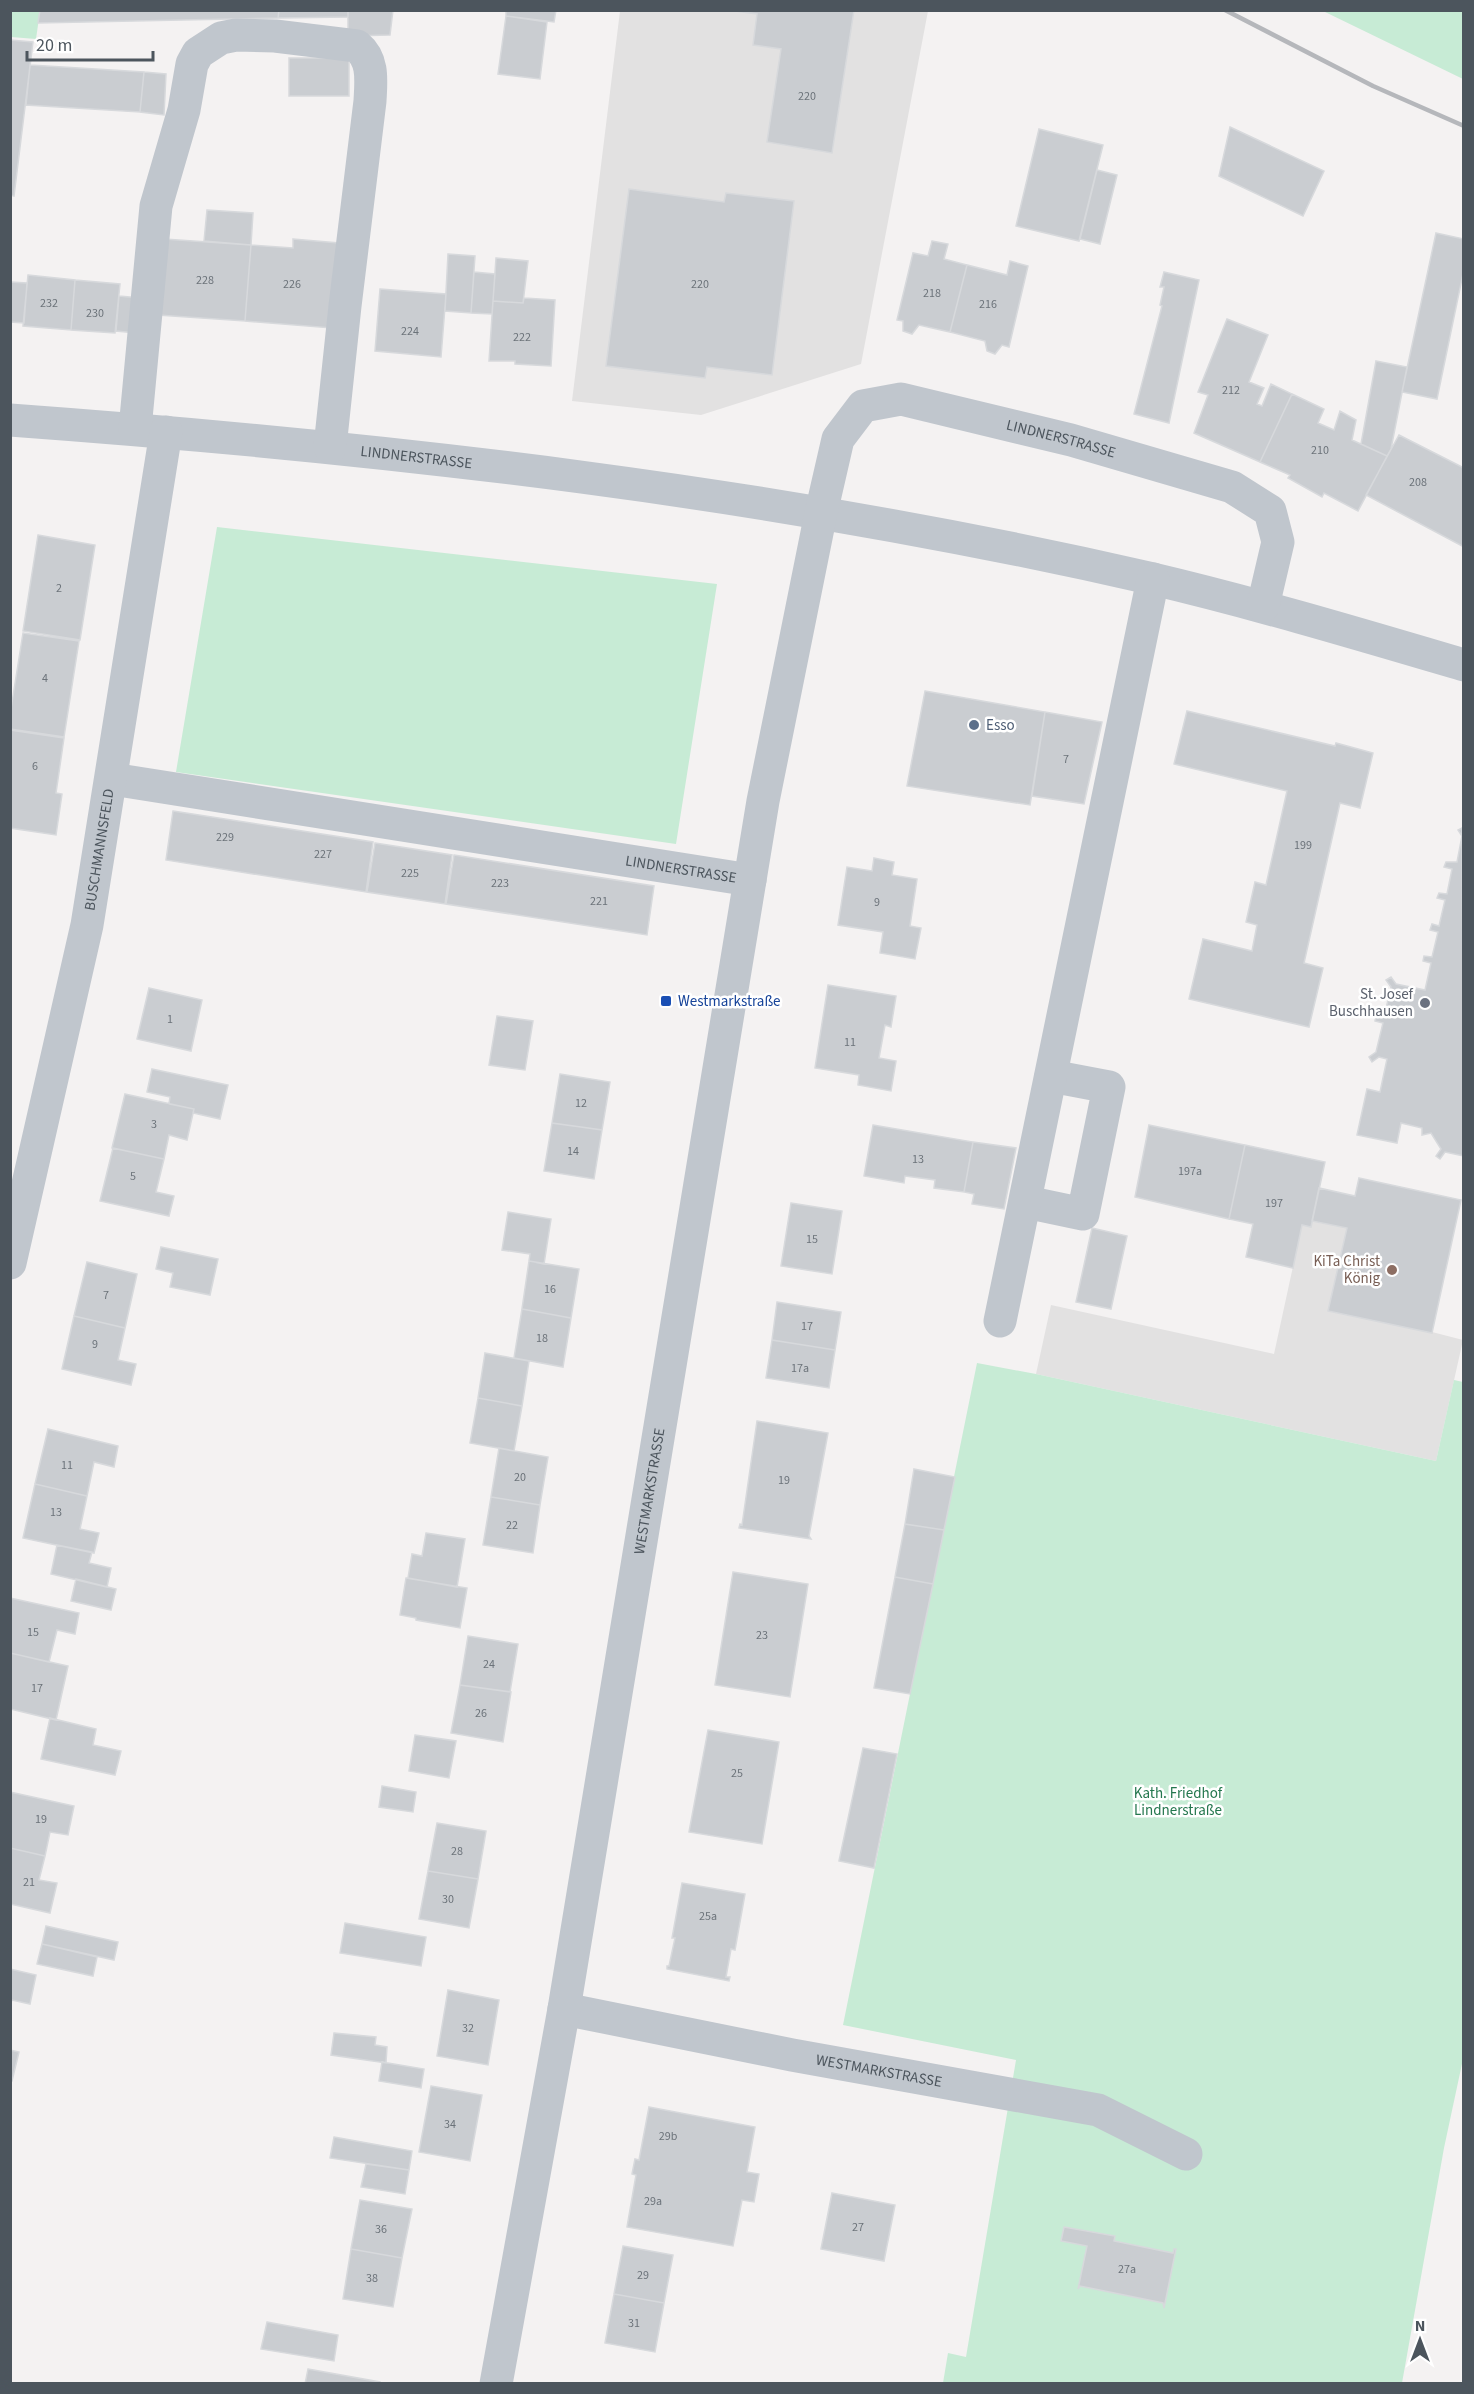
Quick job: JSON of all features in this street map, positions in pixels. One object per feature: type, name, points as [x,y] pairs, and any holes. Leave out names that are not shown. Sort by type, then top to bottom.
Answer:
[{"type":"street","name":"BUSCHMANNSFELD","points":[[10,1263],[87,925],[112,779],[151,430],[156,206],[184,110],[192,64],[198,52],[221,38],[236,35],[275,36],[357,46],[364,52],[371,73],[370,101],[330,447]]},
{"type":"street","name":"LINDNERSTRASSE","points":[[821,513],[838,439],[863,406],[901,399],[1071,440],[1232,487],[1270,512],[1278,542],[1263,606]]},
{"type":"street","name":"LINDNERSTRASSE","points":[[10,420],[151,430],[330,447],[697,492],[821,513],[1153,579],[1263,606],[1464,664]]},
{"type":"street","name":"WESTMARKSTRASSE","points":[[496,2384],[564,2010],[763,801],[821,513]]},
{"type":"street","points":[[1000,1321],[1153,579]]},
{"type":"street","name":"LINDNERSTRASSE","points":[[112,779],[750,880]]},
{"type":"street","points":[[1026,1202],[1083,1214],[1106,1099],[1108,1087],[1051,1076]]},
{"type":"street","name":"WESTMARKSTRASSE","points":[[564,2010],[792,2055],[1098,2110],[1186,2154]]},
{"type":"shaded area","points":[[620,11],[928,11],[861,364],[701,415],[572,401]]},
{"type":"shaded area","points":[[1359,1178],[1461,1200],[1432,1332],[1463,1340],[1436,1461],[1036,1374],[1051,1305],[1274,1354],[1302,1225],[1319,1188],[1355,1196]]},
{"type":"green space","points":[[10,11],[40,11],[36,39],[11,37]]},
{"type":"green space","points":[[1323,11],[1463,11],[1463,79]]},
{"type":"green space","points":[[217,527],[717,584],[676,844],[176,772]]},
{"type":"green space","name":"Kath. Friedhof Lindnerstraße","points":[[977,1363],[1436,1461],[1454,1380],[1463,1382],[1463,2059],[1444,2148],[1402,2383],[943,2383],[948,2353],[966,2357],[1016,2060],[843,2025]]},
{"type":"building","points":[[40,10],[279,10],[278,18],[38,23]]},
{"type":"building","points":[[279,10],[348,10],[348,17],[278,18]]},
{"type":"building","points":[[348,10],[393,10],[390,35],[348,36]]},
{"type":"building","points":[[506,10],[556,10],[554,22],[506,16]]},
{"type":"building","points":[[728,10],[854,10],[832,153],[767,142],[781,49],[753,45],[757,14]]},
{"type":"building","points":[[506,16],[547,22],[540,79],[498,74]]},
{"type":"building","points":[[10,40],[33,42],[14,196],[10,195]]},
{"type":"building","points":[[289,58],[349,58],[349,96],[289,96]]},
{"type":"building","points":[[30,65],[144,72],[140,112],[26,105]]},
{"type":"building","points":[[144,72],[166,74],[164,115],[140,112]]},
{"type":"building","points":[[1230,127],[1324,171],[1303,216],[1219,176]]},
{"type":"building","points":[[1039,129],[1103,145],[1079,241],[1016,226]]},
{"type":"building","points":[[1097,170],[1117,175],[1100,244],[1080,239]]},
{"type":"building","points":[[629,189],[724,202],[726,193],[794,201],[772,375],[707,367],[705,378],[606,366]]},
{"type":"building","points":[[207,210],[253,213],[251,245],[204,241]]},
{"type":"building","points":[[1436,233],[1464,239],[1464,269],[1437,399],[1402,392]]},
{"type":"building","points":[[164,239],[251,245],[245,321],[158,315]]},
{"type":"building","points":[[293,239],[339,243],[332,328],[245,321],[251,245],[293,248]]},
{"type":"building","points":[[932,241],[948,244],[944,259],[967,265],[950,332],[919,325],[912,334],[903,331],[903,321],[897,320],[913,253],[928,256]]},
{"type":"building","points":[[448,254],[475,256],[471,313],[445,311]]},
{"type":"building","points":[[496,258],[528,261],[523,303],[493,301]]},
{"type":"building","points":[[1010,261],[1028,266],[1009,347],[1002,345],[995,354],[987,351],[985,341],[950,332],[967,265],[1007,275]]},
{"type":"building","points":[[474,272],[495,274],[492,314],[471,313]]},
{"type":"building","points":[[1164,272],[1199,280],[1169,423],[1134,414],[1162,306],[1160,305],[1164,287],[1160,287]]},
{"type":"building","points":[[28,275],[75,280],[71,330],[23,326]]},
{"type":"building","points":[[75,280],[120,284],[115,333],[71,330]]},
{"type":"building","points":[[10,282],[27,283],[24,323],[10,322]]},
{"type":"building","points":[[380,289],[446,294],[441,357],[375,351]]},
{"type":"building","points":[[119,296],[140,298],[136,333],[116,331]]},
{"type":"building","points":[[524,298],[555,300],[551,366],[515,364],[515,361],[489,361],[493,301],[523,303]]},
{"type":"building","points":[[1227,319],[1268,335],[1249,382],[1264,388],[1257,404],[1262,406],[1271,384],[1292,394],[1260,462],[1194,433],[1208,395],[1198,392]]},
{"type":"building","points":[[1376,361],[1407,367],[1391,449],[1387,456],[1361,444]]},
{"type":"building","points":[[1292,394],[1324,409],[1318,423],[1334,430],[1340,411],[1356,420],[1352,440],[1387,456],[1358,511],[1324,493],[1322,497],[1288,478],[1290,475],[1260,462]]},
{"type":"building","points":[[1399,435],[1464,468],[1464,547],[1366,495]]},
{"type":"building","points":[[38,535],[95,545],[80,640],[23,631]]},
{"type":"building","points":[[23,633],[79,641],[64,737],[10,729],[10,715]]},
{"type":"building","points":[[925,691],[1045,712],[1030,805],[907,786]]},
{"type":"building","points":[[1187,711],[1373,753],[1360,808],[1340,803],[1304,963],[1323,968],[1309,1027],[1189,999],[1203,939],[1252,951],[1257,925],[1246,922],[1255,882],[1266,885],[1287,791],[1174,764]]},
{"type":"building","points":[[1045,712],[1102,722],[1084,804],[1032,796]]},
{"type":"building","points":[[10,730],[64,738],[56,793],[62,794],[56,835],[10,828]]},
{"type":"building","points":[[173,811],[373,842],[366,892],[166,860]]},
{"type":"building","name":"St. Josef Buschhausen","points":[[1462,828],[1464,1156],[1445,1152],[1440,1159],[1436,1156],[1441,1149],[1431,1133],[1422,1135],[1422,1128],[1401,1123],[1397,1143],[1357,1135],[1367,1089],[1380,1092],[1387,1059],[1379,1057],[1372,1062],[1369,1057],[1376,1052],[1383,1023],[1375,1021],[1376,1016],[1384,1017],[1391,987],[1386,980],[1391,977],[1396,984],[1425,990],[1431,963],[1423,961],[1424,956],[1432,957],[1438,932],[1430,930],[1432,924],[1439,926],[1445,900],[1437,898],[1439,893],[1447,894],[1452,869],[1444,867],[1446,862],[1457,862],[1462,836],[1458,830]]},
{"type":"building","points":[[375,843],[452,855],[445,904],[367,892]]},
{"type":"building","points":[[454,855],[654,886],[647,935],[446,904]]},
{"type":"building","points":[[874,858],[894,862],[892,875],[917,879],[910,926],[921,928],[915,959],[880,953],[883,932],[838,925],[847,867],[872,871]]},
{"type":"building","points":[[828,985],[896,996],[891,1027],[885,1025],[879,1058],[896,1061],[891,1091],[858,1085],[859,1075],[815,1068]]},
{"type":"building","points":[[149,988],[202,1000],[191,1051],[137,1039]]},
{"type":"building","points":[[497,1016],[533,1021],[525,1070],[489,1065]]},
{"type":"building","points":[[152,1069],[228,1085],[220,1119],[193,1113],[194,1109],[169,1104],[170,1097],[147,1092]]},
{"type":"building","points":[[560,1074],[610,1082],[602,1130],[552,1123]]},
{"type":"building","points":[[125,1094],[194,1109],[187,1140],[169,1135],[164,1159],[112,1148]]},
{"type":"building","points":[[552,1123],[602,1130],[594,1179],[544,1171]]},
{"type":"building","points":[[873,1125],[973,1142],[964,1192],[934,1188],[935,1180],[905,1176],[904,1183],[864,1176]]},
{"type":"building","points":[[1149,1125],[1245,1145],[1229,1219],[1135,1197]]},
{"type":"building","points":[[973,1142],[1016,1148],[1004,1209],[972,1204],[974,1194],[964,1192]]},
{"type":"building","points":[[1245,1145],[1325,1162],[1311,1227],[1302,1225],[1293,1268],[1246,1257],[1253,1224],[1229,1219]]},
{"type":"building","points":[[113,1148],[164,1159],[156,1192],[174,1196],[169,1216],[100,1201]]},
{"type":"building","name":"KiTa Christ König","points":[[1359,1178],[1461,1200],[1432,1333],[1328,1311],[1347,1228],[1312,1221],[1319,1188],[1355,1196]]},
{"type":"building","points":[[791,1203],[842,1211],[832,1274],[781,1266]]},
{"type":"building","points":[[508,1212],[551,1219],[544,1264],[529,1261],[530,1254],[502,1250]]},
{"type":"building","points":[[1092,1228],[1127,1236],[1111,1309],[1076,1302]]},
{"type":"building","points":[[161,1247],[218,1259],[210,1295],[170,1287],[173,1273],[156,1269]]},
{"type":"building","points":[[529,1261],[579,1269],[571,1318],[522,1309]]},
{"type":"building","points":[[87,1262],[137,1274],[125,1328],[74,1316]]},
{"type":"building","points":[[777,1302],[841,1312],[835,1350],[772,1340]]},
{"type":"building","points":[[522,1309],[571,1318],[563,1367],[514,1358]]},
{"type":"building","points":[[74,1316],[125,1328],[118,1360],[136,1364],[131,1385],[62,1369]]},
{"type":"building","points":[[772,1340],[835,1350],[829,1388],[766,1378]]},
{"type":"building","points":[[485,1353],[529,1361],[522,1406],[478,1398]]},
{"type":"building","points":[[478,1398],[522,1406],[514,1451],[470,1443]]},
{"type":"building","points":[[757,1421],[828,1433],[809,1536],[811,1539],[739,1528],[740,1524],[742,1525]]},
{"type":"building","points":[[48,1429],[118,1446],[114,1467],[94,1462],[87,1496],[35,1484]]},
{"type":"building","points":[[499,1448],[548,1457],[540,1505],[491,1497]]},
{"type":"building","points":[[914,1469],[955,1477],[944,1530],[905,1524]]},
{"type":"building","points":[[35,1484],[87,1496],[80,1529],[99,1533],[94,1553],[23,1538]]},
{"type":"building","points":[[491,1497],[540,1505],[533,1553],[483,1545]]},
{"type":"building","points":[[905,1524],[944,1530],[933,1584],[895,1577]]},
{"type":"building","points":[[426,1533],[465,1539],[457,1587],[408,1578],[412,1554],[422,1556]]},
{"type":"building","points":[[57,1545],[92,1552],[89,1563],[111,1568],[107,1587],[51,1574]]},
{"type":"building","points":[[733,1572],[808,1584],[790,1697],[715,1685]]},
{"type":"building","points":[[895,1577],[933,1584],[910,1694],[874,1688]]},
{"type":"building","points":[[406,1578],[467,1588],[460,1628],[400,1615]]},
{"type":"building","points":[[76,1579],[116,1589],[111,1610],[71,1601]]},
{"type":"building","points":[[10,1598],[79,1613],[75,1634],[57,1630],[49,1662],[10,1653]]},
{"type":"building","points":[[468,1636],[518,1644],[510,1692],[460,1685]]},
{"type":"building","points":[[10,1653],[68,1666],[56,1720],[10,1709]]},
{"type":"building","points":[[460,1685],[511,1692],[503,1742],[451,1733]]},
{"type":"building","points":[[50,1718],[96,1729],[93,1745],[121,1751],[115,1775],[41,1759]]},
{"type":"building","points":[[708,1730],[779,1742],[762,1844],[689,1832]]},
{"type":"building","points":[[415,1735],[456,1741],[449,1778],[409,1771]]},
{"type":"building","points":[[863,1748],[897,1754],[874,1868],[839,1861]]},
{"type":"building","points":[[382,1786],[416,1792],[413,1812],[379,1807]]},
{"type":"building","points":[[10,1792],[74,1806],[68,1835],[50,1832],[45,1856],[10,1848]]},
{"type":"building","points":[[437,1823],[486,1831],[478,1879],[428,1871]]},
{"type":"building","points":[[10,1848],[45,1856],[39,1880],[57,1883],[50,1913],[10,1904]]},
{"type":"building","points":[[428,1871],[478,1879],[469,1928],[419,1919]]},
{"type":"building","points":[[682,1883],[745,1894],[735,1950],[731,1949],[726,1977],[730,1977],[729,1981],[667,1969],[675,1938],[672,1938]]},
{"type":"building","points":[[345,1923],[426,1937],[421,1966],[340,1953]]},
{"type":"building","points":[[46,1926],[118,1942],[114,1960],[42,1944]]},
{"type":"building","points":[[42,1944],[97,1957],[93,1976],[37,1964]]},
{"type":"building","points":[[10,1969],[36,1975],[30,2004],[12,2000],[10,2005]]},
{"type":"building","points":[[448,1990],[499,2000],[488,2065],[437,2056]]},
{"type":"building","points":[[334,2033],[376,2037],[375,2045],[387,2047],[386,2063],[331,2055]]},
{"type":"building","points":[[10,2050],[19,2052],[12,2081],[10,2081]]},
{"type":"building","points":[[382,2062],[424,2069],[421,2088],[379,2081]]},
{"type":"building","points":[[431,2086],[482,2095],[470,2161],[419,2152]]},
{"type":"building","points":[[649,2107],[755,2127],[747,2172],[759,2174],[754,2202],[742,2200],[733,2246],[627,2227],[636,2175],[632,2174],[635,2159],[639,2160]]},
{"type":"building","points":[[334,2137],[412,2151],[409,2170],[330,2158]]},
{"type":"building","points":[[366,2164],[409,2170],[405,2194],[361,2187]]},
{"type":"building","points":[[832,2193],[895,2205],[884,2261],[821,2249]]},
{"type":"building","points":[[360,2200],[412,2209],[402,2258],[351,2249]]},
{"type":"building","points":[[1064,2227],[1115,2236],[1114,2241],[1173,2253],[1176,2249],[1164,2308],[1163,2303],[1080,2286],[1078,2289],[1087,2246],[1061,2241]]},
{"type":"building","points":[[623,2246],[673,2255],[664,2303],[614,2294]]},
{"type":"building","points":[[351,2249],[402,2258],[393,2307],[343,2299]]},
{"type":"building","points":[[614,2294],[664,2303],[655,2352],[605,2343]]},
{"type":"building","points":[[267,2322],[338,2335],[334,2361],[261,2349]]},
{"type":"building","points":[[308,2369],[380,2382],[380,2384],[305,2384]]},
{"type":"railway","points":[[1225,10],[1373,86],[1464,126]]},
{"type":"place","name":"Esso","points":[[974,725]]},
{"type":"place","name":"Westmarkstraße","points":[[666,1001]]},
{"type":"place","name":"St. Josef Buschhausen","points":[[1425,1003]]},
{"type":"place","name":"KiTa Christ König","points":[[1392,1270]]}]
